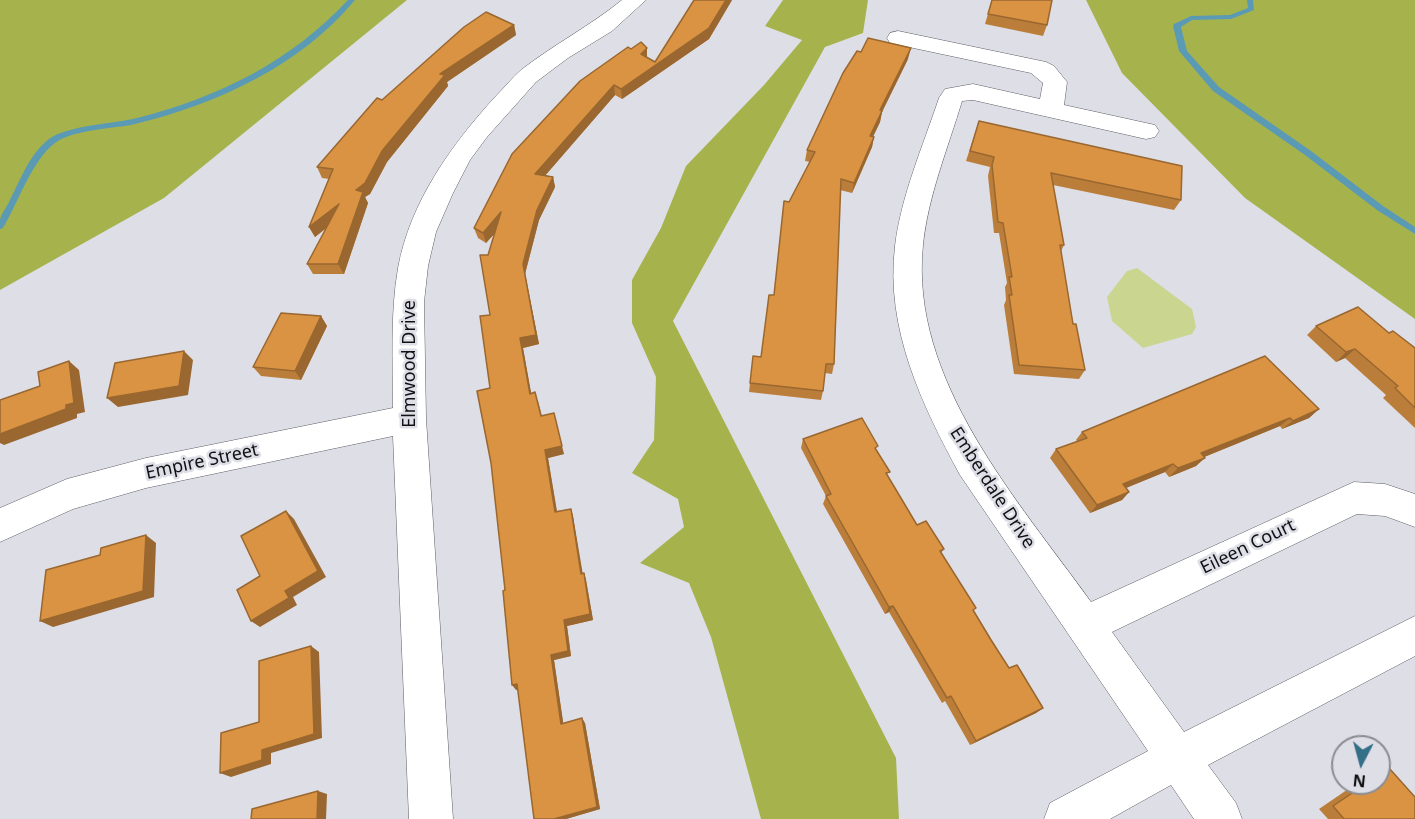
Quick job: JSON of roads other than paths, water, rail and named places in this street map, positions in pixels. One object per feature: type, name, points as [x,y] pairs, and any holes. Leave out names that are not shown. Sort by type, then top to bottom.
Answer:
[{"type":"street","name":"Elmwood Drive","points":[[431,819],[409,418],[409,302],[413,266],[422,232],[438,193],[472,139],[528,77],[560,53],[604,26],[635,0]]},
{"type":"street","points":[[898,38],[1038,67],[1046,71],[1055,82],[1051,109]]},
{"type":"street","name":"Emberdale Drive","points":[[1146,131],[973,92],[954,94],[909,245],[907,273],[910,301],[921,351],[955,435],[972,464],[1220,819]]},
{"type":"street","name":"Empire Street","points":[[0,525],[67,495],[146,473],[409,418]]},
{"type":"street","name":"Eileen Court","points":[[1085,625],[1354,498],[1372,496],[1390,500],[1415,511]]},
{"type":"street","points":[[1066,819],[1415,635]]},
{"type":"waterway","points":[[0,226],[30,170],[52,141],[68,134],[128,123],[166,113],[225,91],[254,77],[307,43],[331,23],[352,0]]},
{"type":"waterway","points":[[1250,0],[1252,9],[1231,17],[1191,18],[1177,26],[1183,51],[1216,89],[1415,231]]}]
